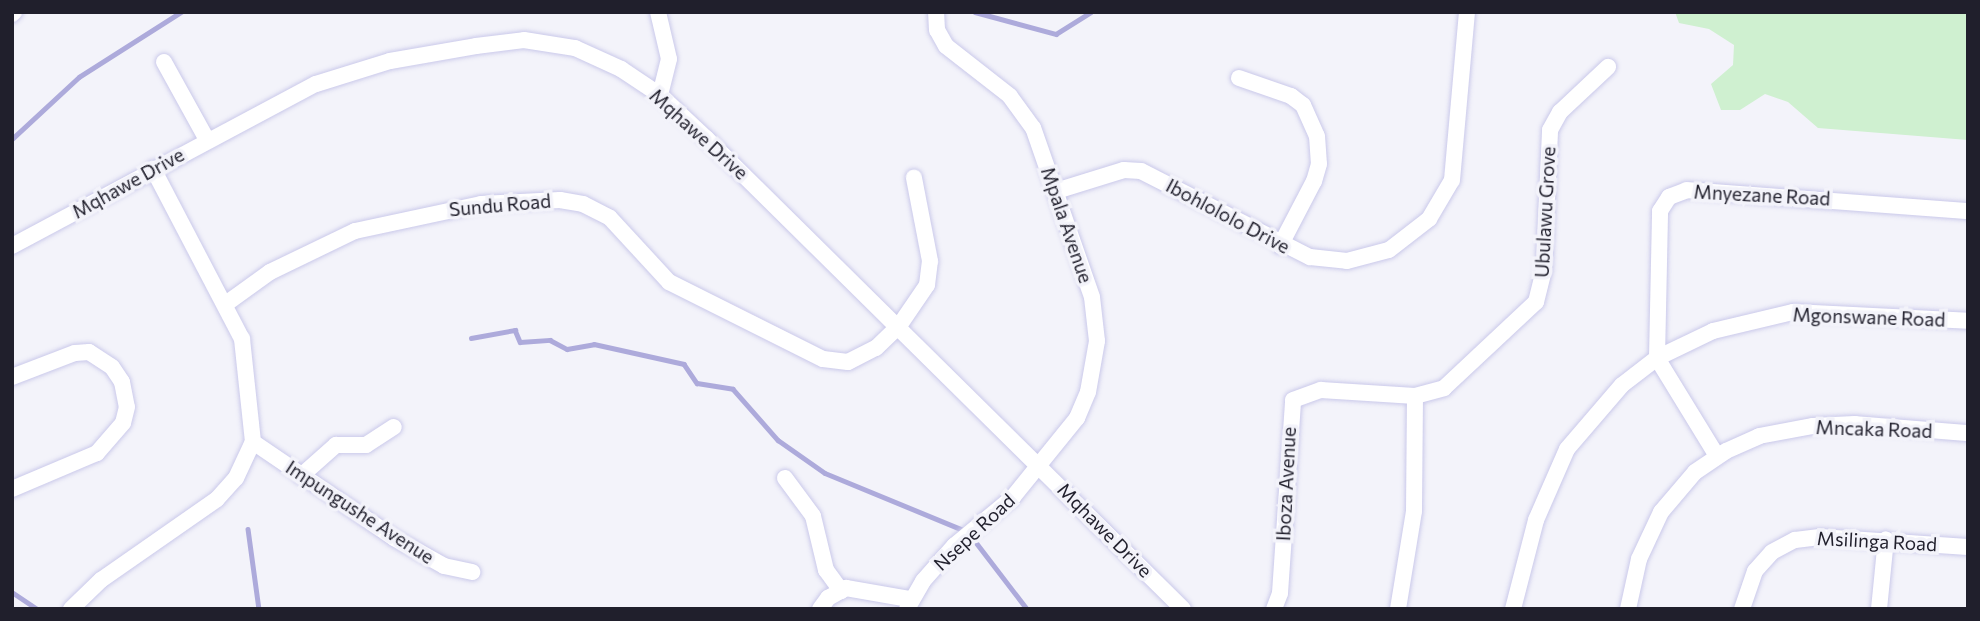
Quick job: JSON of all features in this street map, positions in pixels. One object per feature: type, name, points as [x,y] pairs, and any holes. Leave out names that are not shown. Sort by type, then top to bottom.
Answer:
[{"type":"street","points":[[658,12],[668,60],[660,96]]},
{"type":"street","name":"Mpala Avenue","points":[[936,12],[937,30],[946,46],[1010,96],[1026,115],[1056,191],[1092,297],[1097,341],[1083,406],[1039,466]]},
{"type":"street","name":"Ibohlololo Drive","points":[[1056,191],[1124,170],[1141,171],[1280,246],[1310,257],[1347,261],[1389,250],[1429,219],[1443,198],[1457,159],[1460,60],[1467,12]]},
{"type":"street","name":"Mqhawe Drive","points":[[12,246],[296,92],[343,75],[405,58],[524,40],[575,48],[621,69],[660,96],[899,326],[1183,609]]},
{"type":"street","points":[[164,62],[207,140]]},
{"type":"street","name":"Ubulawu Grove","points":[[1415,396],[1444,388],[1536,302],[1544,270],[1550,130],[1560,112],[1608,67]]},
{"type":"street","points":[[1238,78],[1291,96],[1303,105],[1317,135],[1317,173],[1280,246]]},
{"type":"street","points":[[71,609],[101,580],[217,499],[236,478],[253,442],[242,339],[227,303],[153,169]]},
{"type":"street","name":"Sundu Road","points":[[227,303],[270,271],[355,231],[481,204],[560,200],[583,204],[610,218],[669,282],[836,363],[860,358],[899,326],[923,298],[929,276],[923,213],[914,178]]},
{"type":"street","name":"Mnyezane Road","points":[[1657,358],[1660,211],[1676,192],[1826,198],[1968,211]]},
{"type":"street","name":"Mgonswane Road","points":[[1513,609],[1536,520],[1567,449],[1622,385],[1657,358],[1713,331],[1793,312],[1968,321]]},
{"type":"street","points":[[12,377],[75,353],[89,352],[112,368],[122,382],[127,407],[123,423],[97,453],[12,489]]},
{"type":"street","points":[[1657,358],[1717,456]]},
{"type":"street","name":"Iboza Avenue","points":[[1275,609],[1280,593],[1293,400],[1321,390],[1415,396]]},
{"type":"street","points":[[1398,609],[1414,511],[1415,396]]},
{"type":"street","name":"Mncaka Road","points":[[1628,609],[1639,559],[1661,512],[1683,484],[1717,456],[1759,436],[1795,428],[1855,424],[1968,433]]},
{"type":"street","points":[[301,477],[341,443],[366,445],[394,427]]},
{"type":"street","name":"Impungushe Avenue","points":[[253,442],[301,477],[444,566],[472,572]]},
{"type":"street","name":"Nsepe Road","points":[[841,590],[857,587],[908,604],[954,547],[1013,497],[1039,466]]},
{"type":"street","points":[[785,478],[813,516],[826,570],[841,590],[820,609]]},
{"type":"street","name":"Msilinga Road","points":[[1742,609],[1755,571],[1783,545],[1820,537],[1886,539],[1968,547]]},
{"type":"street","points":[[1879,609],[1886,539]]},
{"type":"green space","points":[[1675,12],[1968,12],[1968,140],[1818,128],[1788,102],[1765,94],[1740,110],[1721,110],[1711,84],[1733,65],[1734,45],[1709,29],[1679,23]]},
{"type":"waterway","points":[[12,139],[79,77],[181,12]]},
{"type":"waterway","points":[[975,12],[1056,34],[1091,12]]},
{"type":"waterway","points":[[471,338],[515,330],[520,342],[550,340],[567,349],[594,344],[684,364],[697,383],[733,389],[778,440],[825,473],[966,531]]},
{"type":"waterway","points":[[248,529],[259,609]]},
{"type":"waterway","points":[[972,537],[1027,609]]},
{"type":"waterway","points":[[12,592],[37,609]]}]
